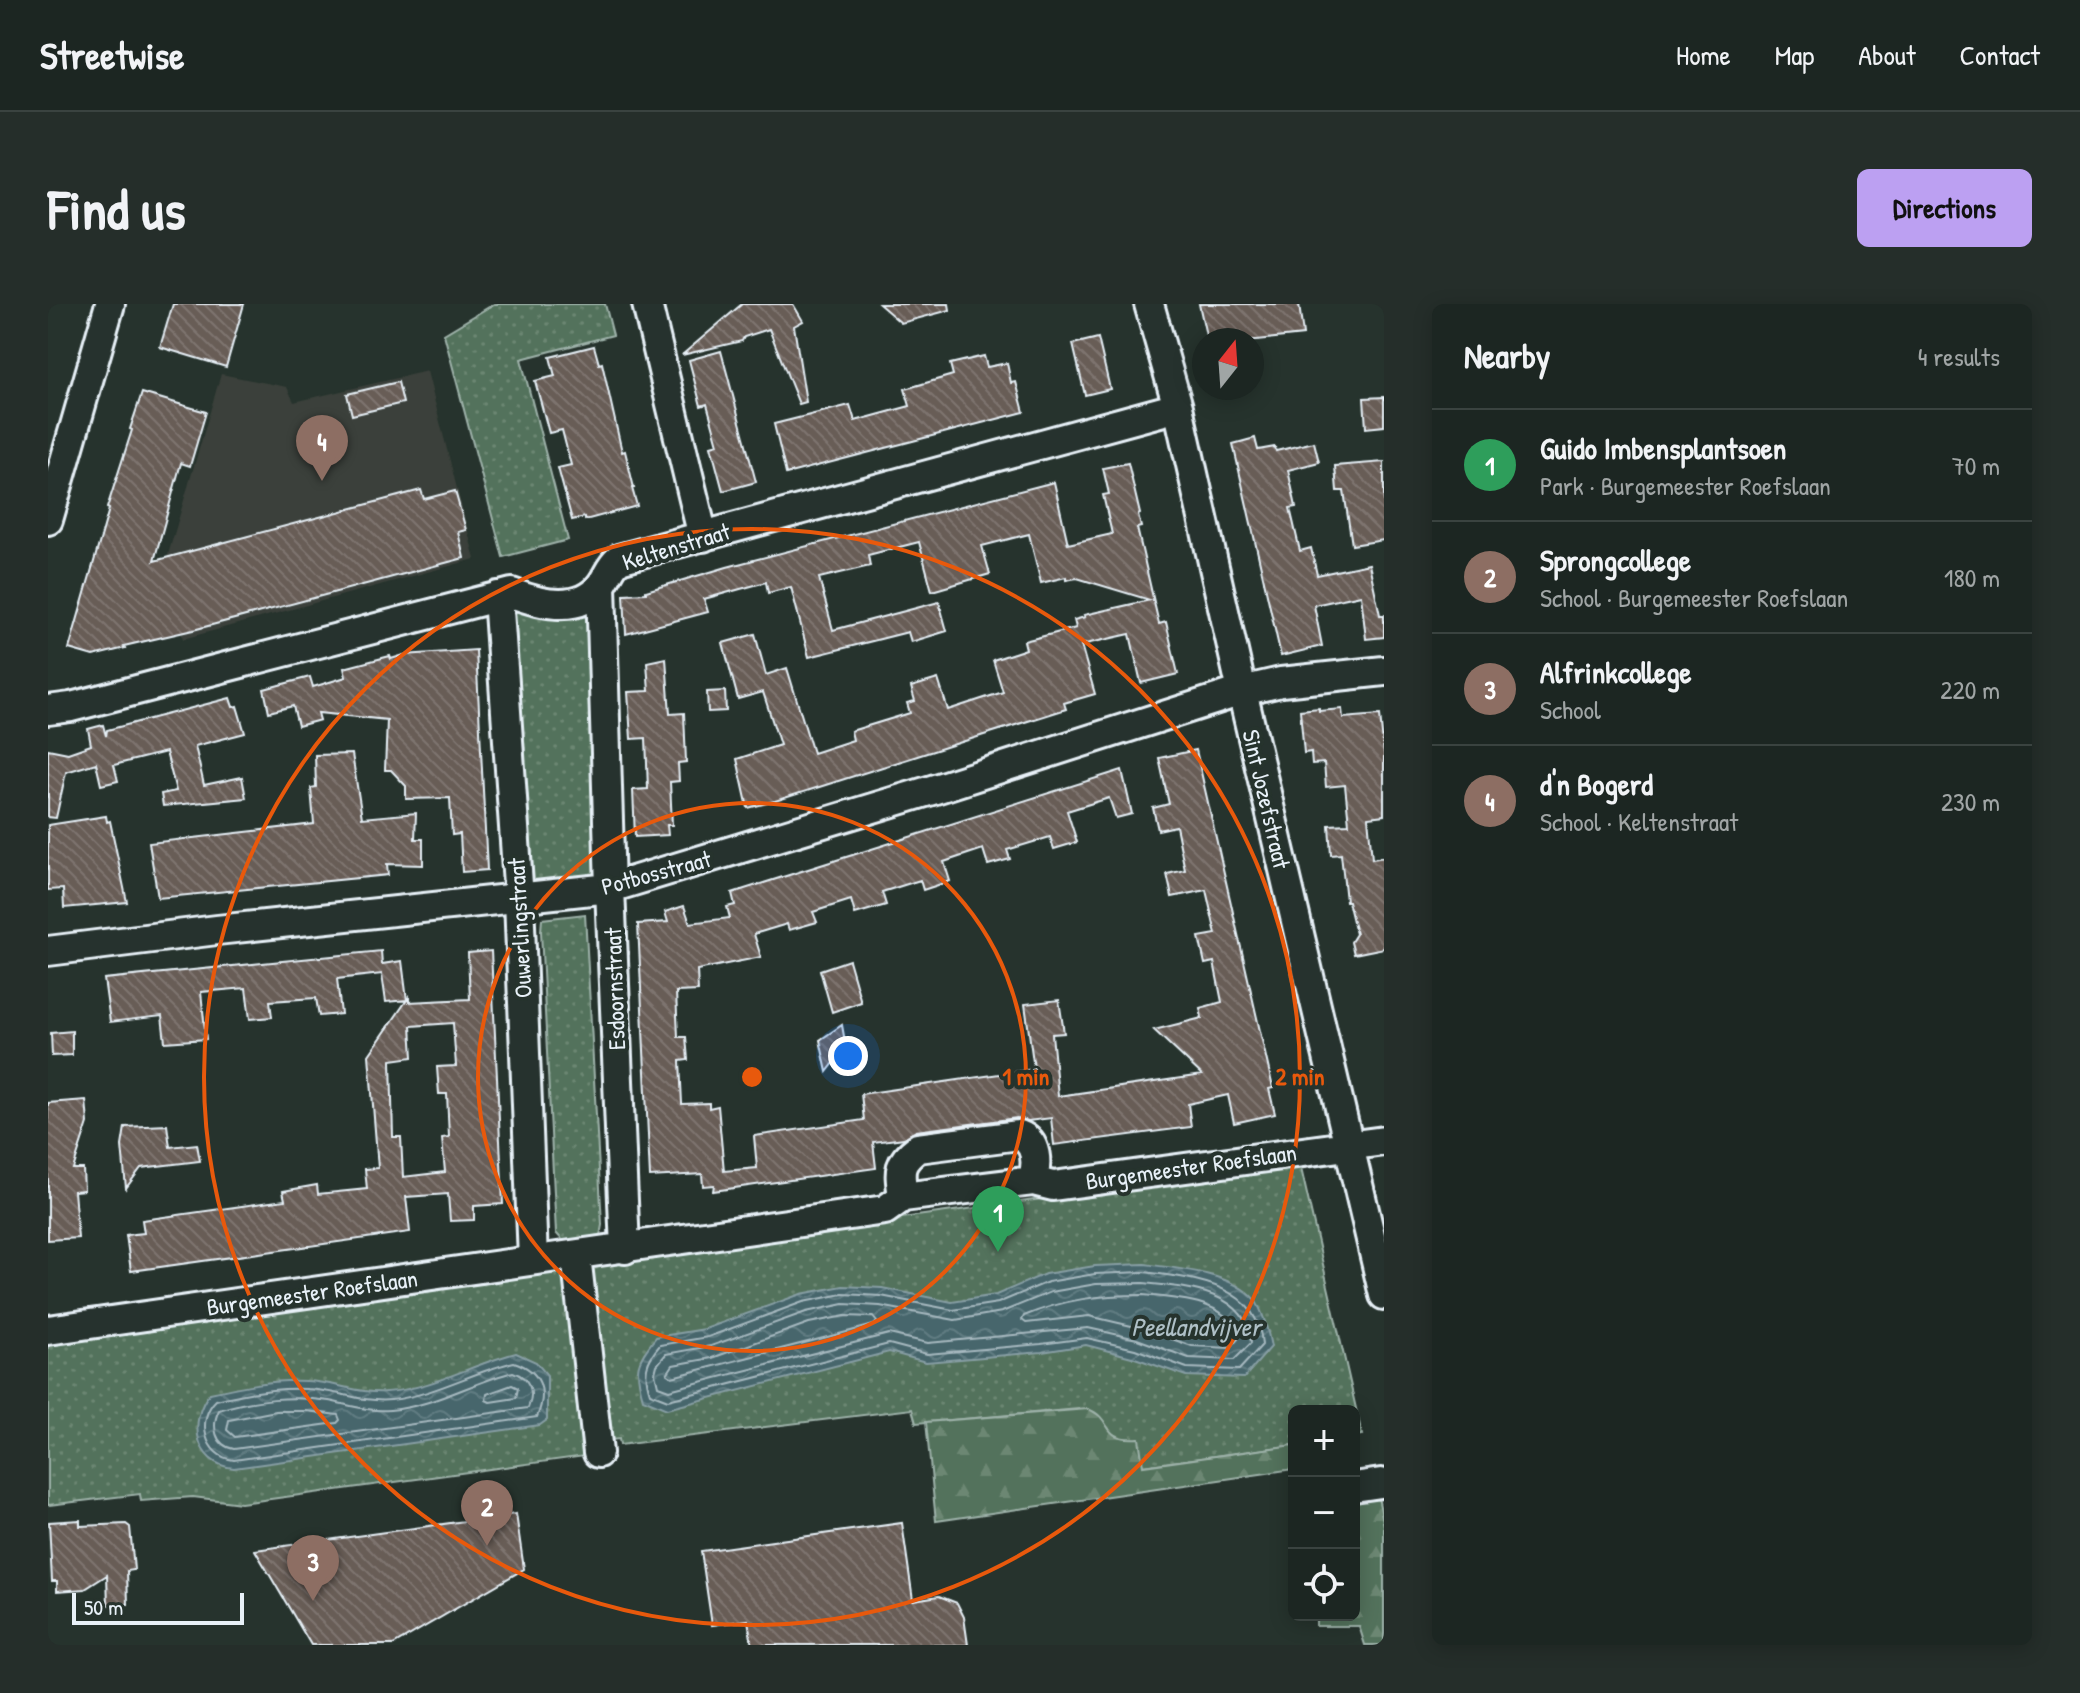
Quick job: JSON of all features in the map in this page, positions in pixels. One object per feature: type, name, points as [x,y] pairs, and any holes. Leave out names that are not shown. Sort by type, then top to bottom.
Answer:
[{"type":"street","points":[[48,520],[110,304]]},
{"type":"street","points":[[647,304],[703,537]]},
{"type":"street","name":"Sint Jozefstraat","points":[[1149,304],[1178,407],[1384,1295]]},
{"type":"street","name":"Keltenstraat","points":[[48,710],[86,703],[512,593],[543,603],[564,604],[583,600],[601,585],[609,568],[619,559],[1178,407]]},
{"type":"street","name":"Esdoornstraat","points":[[601,585],[625,1249]]},
{"type":"street","name":"Ouwerlingstraat","points":[[498,596],[519,899],[533,1260]]},
{"type":"street","name":"Potbosstraat","points":[[48,951],[610,888],[917,795],[1242,691],[1281,682],[1384,671]]},
{"type":"street","points":[[903,1197],[900,1167],[907,1156],[918,1148],[1019,1135],[1028,1139],[1034,1147],[1036,1170],[1033,1181]]},
{"type":"street","name":"Burgemeester Roefslaan","points":[[48,1330],[885,1210],[903,1197],[1033,1181],[1053,1186],[1384,1141]]},
{"type":"street","points":[[576,1255],[598,1453]]},
{"type":"shaded area","points":[[427,371],[475,559],[183,639],[165,565],[221,374],[287,387],[294,402]]},
{"type":"green space","points":[[494,304],[605,304],[613,335],[521,359],[568,540],[503,557],[444,334]]},
{"type":"green space","points":[[508,603],[591,608],[594,877],[531,895]]},
{"type":"green space","points":[[585,914],[602,1225],[600,1236],[593,1245],[566,1244],[556,1233],[541,931],[542,919]]},
{"type":"green space","points":[[1300,1164],[1355,1405],[1288,1405],[1288,1446],[1142,1466],[1120,1439],[1079,1409],[916,1423],[912,1409],[620,1445],[619,1439],[583,1443],[585,1456],[241,1503],[193,1497],[141,1501],[140,1494],[48,1505],[48,1334]]},
{"type":"green space","points":[[1088,1409],[1102,1419],[1112,1433],[1139,1438],[1143,1466],[1288,1446],[1288,1470],[936,1521],[926,1422]]},
{"type":"green space","points":[[1360,1496],[1378,1497],[1384,1526],[1384,1645],[1365,1645],[1359,1626],[1316,1626],[1316,1621],[1360,1621]]},
{"type":"water","name":"Peellandvijver","points":[[1144,1264],[1203,1273],[1245,1291],[1261,1311],[1271,1347],[1244,1378],[1186,1376],[1086,1345],[926,1362],[889,1352],[667,1409],[643,1399],[640,1388],[638,1372],[641,1359],[656,1337],[705,1329],[801,1294],[843,1286],[882,1288],[952,1302],[996,1295],[1045,1274],[1095,1266]]},
{"type":"water","points":[[516,1353],[536,1362],[547,1375],[547,1420],[540,1425],[234,1468],[210,1458],[199,1439],[199,1416],[210,1393],[282,1381],[317,1382],[376,1392],[403,1390]]},
{"type":"building","points":[[173,304],[244,304],[226,367],[160,347]]},
{"type":"building","points":[[742,304],[793,304],[803,321],[794,326],[806,402],[799,404],[769,329],[744,337],[742,341],[682,355]]},
{"type":"building","points":[[879,304],[949,304],[950,310],[901,323]]},
{"type":"building","points":[[1199,304],[1299,304],[1303,335],[1264,339],[1264,328],[1204,328]]},
{"type":"building","points":[[1098,338],[1110,389],[1085,395],[1073,344]]},
{"type":"building","points":[[594,346],[599,364],[602,363],[637,506],[585,520],[585,517],[572,520],[558,468],[571,465],[562,430],[549,433],[535,381],[555,376],[550,357]]},
{"type":"building","points":[[721,351],[756,482],[723,491],[711,446],[718,444],[707,404],[701,406],[689,360]]},
{"type":"building","points":[[984,356],[987,367],[1007,363],[1011,383],[1016,382],[1024,412],[786,474],[774,424],[850,405],[855,421],[910,406],[905,389],[953,375],[950,364]]},
{"type":"building","points":[[398,382],[403,403],[352,415],[347,394]]},
{"type":"building","points":[[142,393],[206,412],[190,466],[181,463],[154,561],[421,490],[424,499],[455,491],[466,530],[458,532],[464,558],[93,656],[69,649]]},
{"type":"building","points":[[1384,397],[1384,426],[1366,428],[1364,398]]},
{"type":"building","points":[[1255,438],[1258,450],[1275,447],[1276,451],[1314,442],[1319,462],[1288,470],[1296,507],[1290,508],[1300,551],[1311,548],[1317,575],[1369,564],[1380,615],[1384,615],[1384,637],[1366,639],[1361,595],[1314,605],[1322,646],[1281,656],[1233,444]]},
{"type":"building","points":[[1384,462],[1384,540],[1352,545],[1344,491],[1337,491],[1335,466]]},
{"type":"building","points":[[1128,463],[1140,514],[1141,527],[1137,528],[1159,624],[1166,622],[1178,674],[1141,683],[1130,634],[1081,645],[1095,694],[1064,703],[1066,709],[748,808],[737,759],[780,745],[763,692],[738,699],[723,643],[755,634],[766,675],[787,668],[813,753],[853,740],[851,731],[910,713],[907,703],[915,701],[911,687],[938,679],[948,710],[1003,692],[993,660],[1026,649],[1024,641],[1076,628],[1074,620],[1084,615],[1150,600],[1077,578],[1066,580],[1066,577],[1041,583],[1029,534],[982,546],[990,574],[932,591],[919,542],[868,555],[870,566],[819,578],[833,630],[939,602],[947,631],[911,642],[908,632],[809,657],[791,587],[768,593],[766,582],[704,599],[708,612],[626,634],[624,594],[646,593],[727,567],[1054,482],[1068,544],[1112,534],[1103,495],[1109,494],[1103,468]]},
{"type":"building","points":[[476,650],[487,870],[462,872],[460,834],[452,835],[450,798],[406,799],[406,786],[391,770],[385,770],[387,720],[318,713],[320,720],[298,726],[293,706],[269,712],[264,689],[310,677],[313,687],[346,677],[344,668],[390,656],[391,659],[404,655]]},
{"type":"building","points":[[666,658],[670,714],[684,713],[686,762],[678,763],[679,781],[670,782],[672,825],[667,825],[668,835],[635,837],[633,790],[648,789],[646,738],[631,739],[628,692],[649,691],[647,662]]},
{"type":"building","points":[[725,691],[726,711],[708,712],[707,692]]},
{"type":"building","points":[[230,698],[233,707],[237,706],[245,733],[195,746],[204,785],[242,777],[246,798],[163,806],[161,794],[176,791],[166,752],[114,765],[118,781],[101,785],[96,763],[66,772],[56,818],[48,817],[48,749],[68,753],[91,745],[88,729],[103,725],[106,736],[107,730]]},
{"type":"building","points":[[1319,708],[1319,711],[1342,709],[1343,718],[1380,715],[1384,754],[1384,815],[1368,817],[1372,859],[1384,857],[1384,948],[1354,954],[1351,942],[1356,934],[1346,901],[1341,854],[1331,855],[1329,825],[1349,824],[1345,785],[1326,787],[1324,763],[1312,764],[1311,752],[1304,753],[1300,710]]},
{"type":"building","points":[[1196,750],[1273,1088],[1269,1089],[1275,1114],[1234,1123],[1228,1095],[1188,1104],[1191,1127],[1054,1145],[1051,1118],[1028,1121],[1017,1118],[916,1131],[904,1138],[873,1142],[876,1168],[713,1191],[714,1185],[703,1186],[702,1174],[650,1177],[638,924],[668,922],[665,912],[684,906],[690,923],[730,918],[727,907],[735,905],[732,893],[1122,770],[1132,814],[1116,818],[1109,798],[1067,811],[1077,842],[1054,849],[1050,837],[1007,850],[1010,859],[988,865],[983,849],[944,862],[950,881],[923,890],[920,880],[882,892],[886,905],[855,914],[851,900],[813,912],[817,922],[789,930],[787,924],[754,934],[761,957],[697,970],[698,991],[676,992],[678,1037],[686,1037],[688,1060],[680,1061],[682,1104],[709,1103],[709,1108],[718,1106],[724,1171],[757,1168],[754,1136],[864,1120],[861,1094],[1034,1069],[1025,1004],[1059,1000],[1064,1033],[1052,1034],[1058,1096],[1202,1075],[1154,1030],[1202,1018],[1200,1008],[1222,1002],[1214,962],[1205,964],[1199,937],[1216,934],[1206,890],[1172,897],[1167,874],[1185,870],[1176,826],[1158,830],[1153,808],[1169,804],[1159,758]]},
{"type":"building","points":[[352,754],[362,818],[416,813],[415,839],[423,839],[423,865],[387,864],[388,875],[158,898],[149,843],[314,824],[311,788],[316,787],[315,755]]},
{"type":"building","points":[[106,816],[107,822],[110,821],[127,902],[64,908],[63,889],[48,890],[48,825]]},
{"type":"building","points":[[381,951],[382,964],[402,961],[407,1000],[386,1002],[382,974],[337,979],[341,1014],[319,1016],[316,998],[270,1001],[272,1017],[250,1019],[246,988],[201,992],[206,1039],[165,1042],[162,1016],[110,1022],[104,979]]},
{"type":"building","points":[[491,951],[503,1204],[474,1206],[474,1220],[450,1221],[448,1194],[406,1197],[410,1232],[131,1271],[126,1235],[144,1233],[142,1220],[285,1200],[283,1191],[317,1185],[318,1194],[367,1189],[365,1169],[378,1168],[369,1055],[409,997],[409,1002],[470,999],[468,953]],"holes":[[[453,1023],[456,1066],[437,1067],[439,1094],[447,1094],[449,1137],[442,1138],[445,1172],[403,1177],[401,1137],[393,1137],[391,1060],[413,1057],[411,1026]]]},
{"type":"building","points":[[849,960],[861,1002],[832,1012],[820,970]]},
{"type":"building","points":[[842,1025],[845,1042],[851,1041],[827,1072],[820,1040]]},
{"type":"building","points":[[72,1031],[72,1055],[52,1056],[51,1033]]},
{"type":"building","points":[[86,1100],[88,1123],[73,1169],[83,1169],[84,1190],[74,1191],[78,1238],[48,1240],[48,1103]]},
{"type":"building","points":[[167,1125],[170,1147],[197,1144],[200,1161],[141,1168],[126,1188],[122,1146],[125,1127]]},
{"type":"building","points":[[516,1514],[524,1569],[393,1645],[311,1645],[255,1550]]},
{"type":"building","points":[[80,1520],[80,1526],[126,1524],[130,1527],[134,1570],[127,1571],[128,1604],[108,1605],[107,1575],[85,1589],[57,1591],[57,1581],[52,1581],[49,1522]]},
{"type":"building","points":[[902,1523],[913,1600],[939,1596],[957,1603],[964,1617],[968,1645],[752,1645],[748,1620],[712,1625],[701,1551]]},
{"type":"place","name":"d'n Bogerd","points":[[322,481]]},
{"type":"place","name":"Guido Imbensplantsoen","points":[[998,1252]]},
{"type":"place","name":"Sprongcollege","points":[[487,1546]]},
{"type":"place","name":"Alfrinkcollege","points":[[313,1601]]}]
